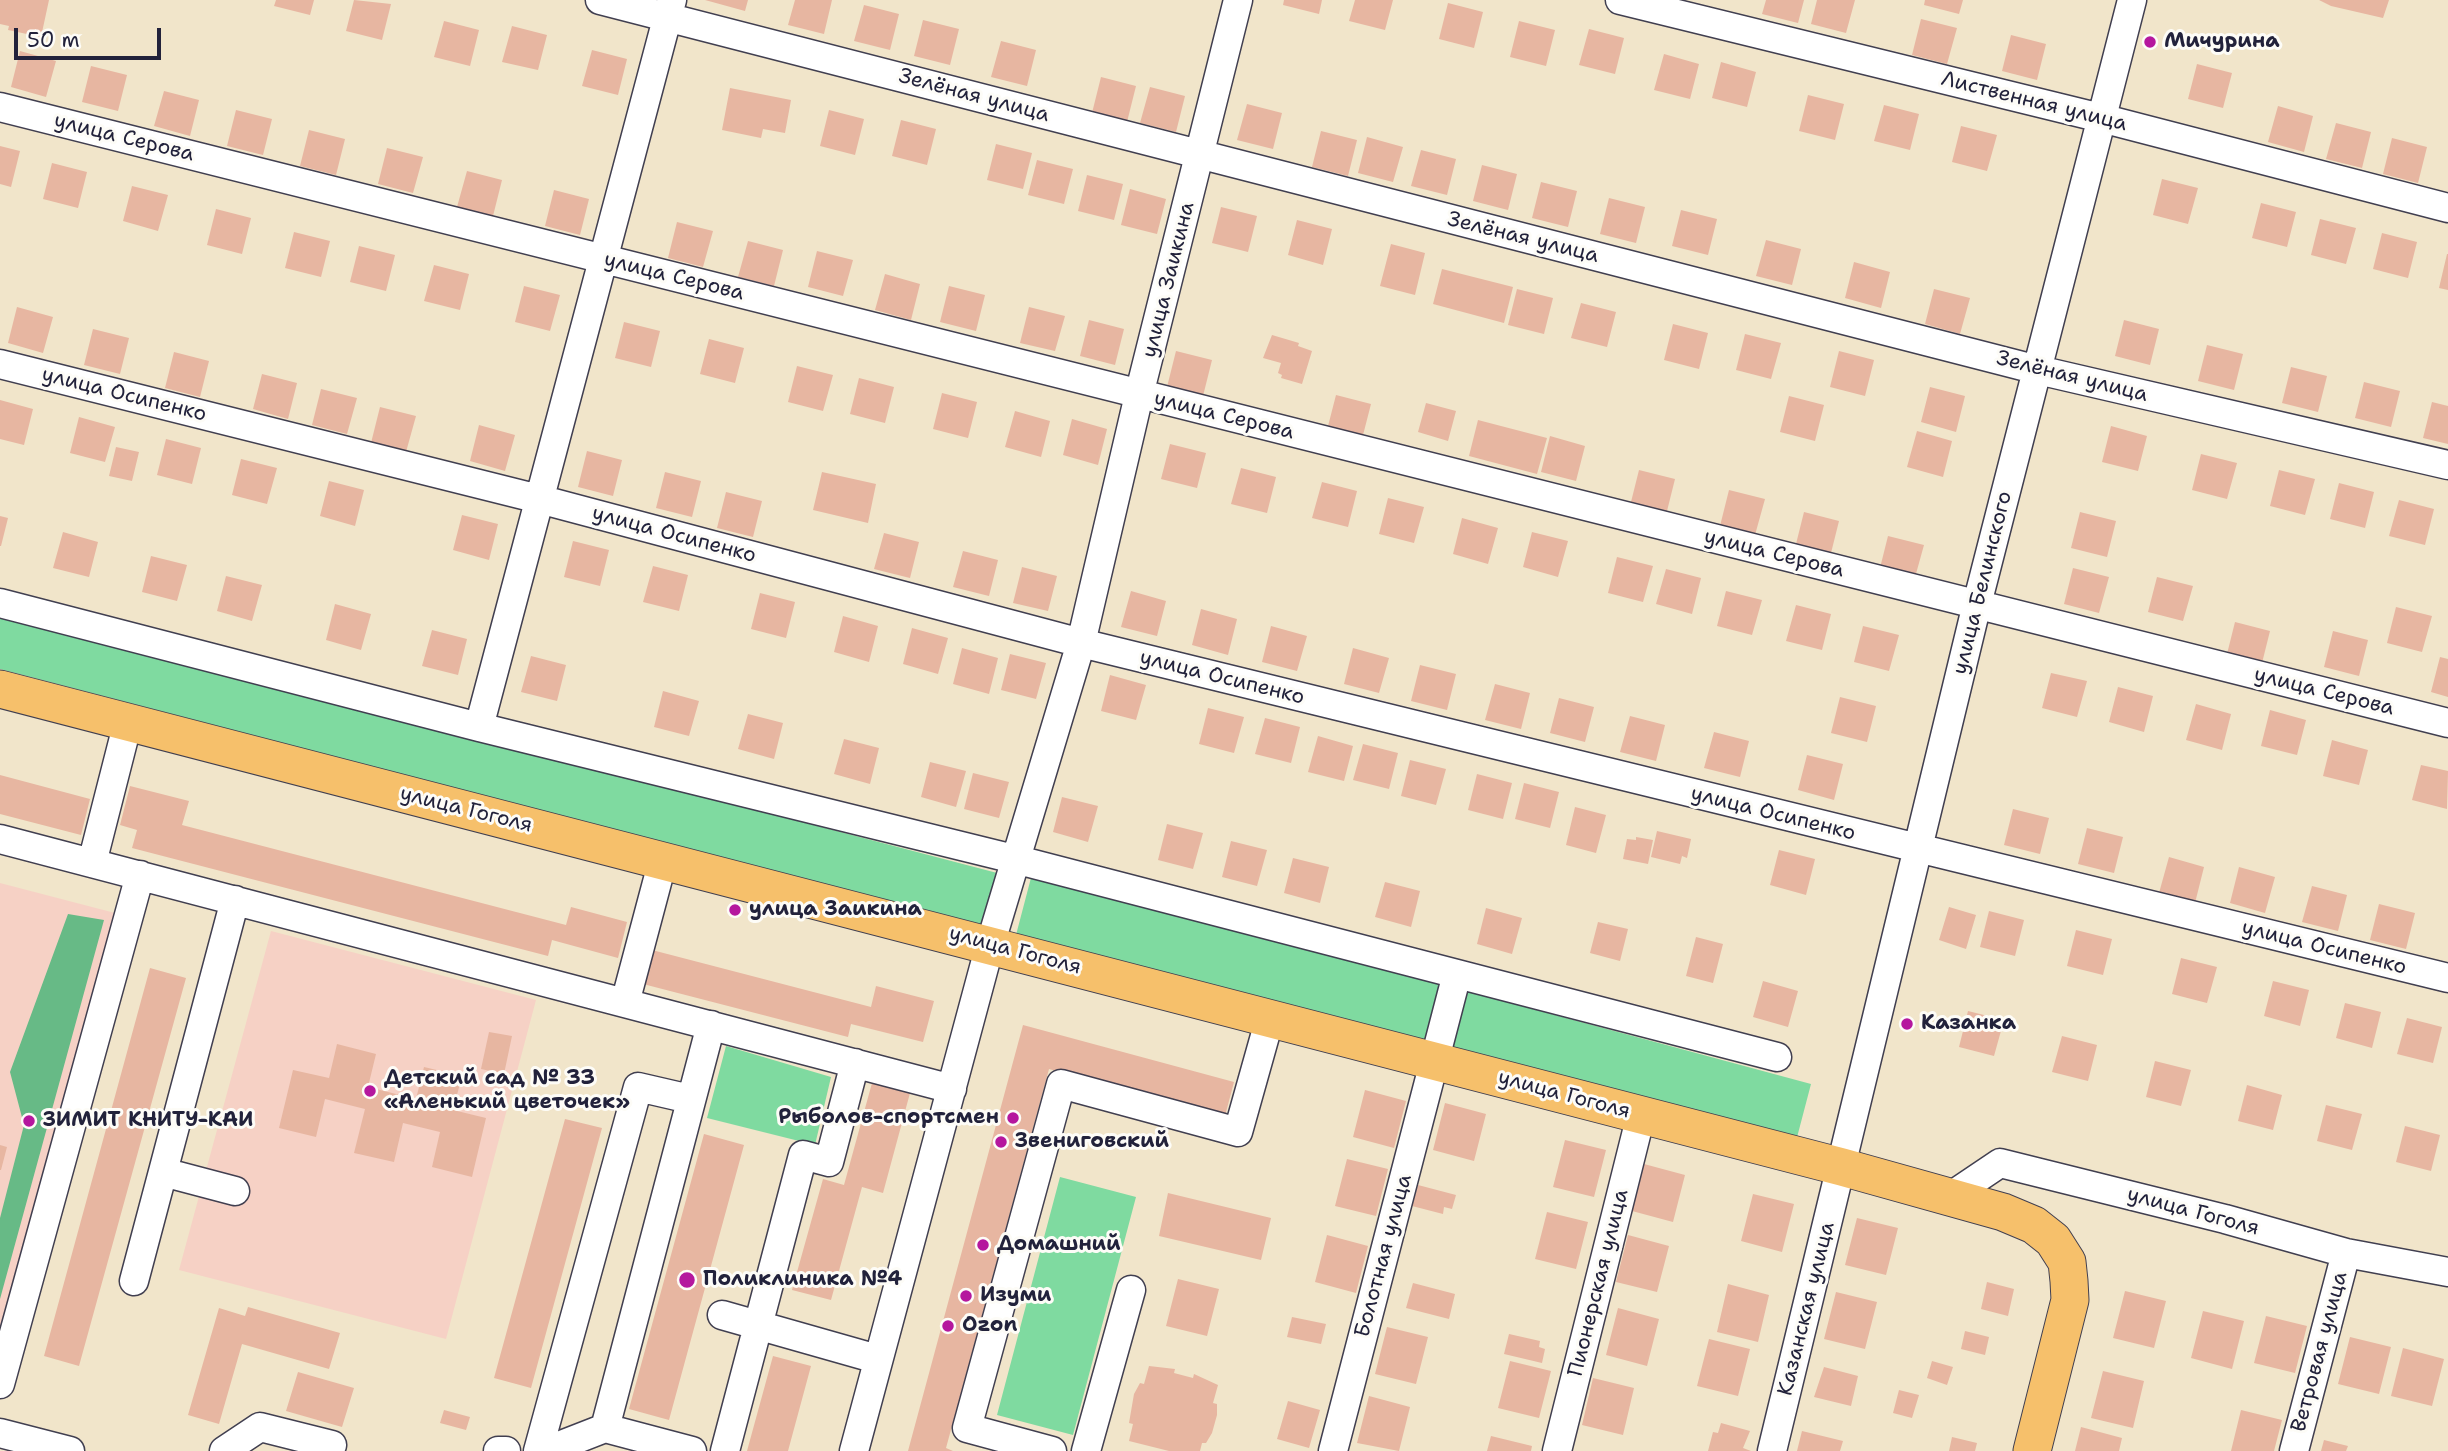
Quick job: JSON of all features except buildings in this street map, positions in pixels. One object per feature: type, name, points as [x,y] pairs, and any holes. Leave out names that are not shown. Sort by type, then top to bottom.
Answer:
[{"type":"main road","name":"улица Гоголя","points":[[0,689],[1842,1167],[2024,1220],[2053,1240],[2067,1262],[2070,1300],[2032,1451]]},
{"type":"street","name":"Зелёная улица","points":[[600,0],[670,8],[1200,155],[2038,370],[2448,465]]},
{"type":"street","name":"улица Заикина","points":[[854,1451],[990,945],[1018,860],[1081,643],[1139,395],[1238,0]]},
{"type":"street","name":"Лиственная улица","points":[[1620,0],[2101,118],[2448,208]]},
{"type":"street","name":"улица Белинского","points":[[1842,1167],[1977,604],[2132,0]]},
{"type":"street","points":[[479,727],[670,8]]},
{"type":"street","name":"улица Серова","points":[[0,107],[2448,723]]},
{"type":"street","name":"улица Осипенко","points":[[0,364],[539,499],[1081,643],[2448,978]]},
{"type":"street","points":[[0,603],[479,727],[1018,860],[1777,1057]]},
{"type":"street","points":[[92,863],[128,722]]},
{"type":"street","points":[[0,839],[952,1089]]},
{"type":"street","points":[[625,1003],[663,860]]},
{"type":"street","points":[[0,1384],[140,876]]},
{"type":"street","points":[[134,1281],[235,900]]},
{"type":"street","name":"Болотная улица","points":[[1333,1451],[1457,974]]},
{"type":"street","points":[[1052,1451],[967,1428],[1061,1084],[1238,1132],[1270,1018]]},
{"type":"street","points":[[605,1428],[711,1025]]},
{"type":"street","points":[[726,1451],[803,1155],[829,1162],[855,1063]]},
{"type":"street","points":[[538,1451],[638,1087],[690,1099]]},
{"type":"street","name":"Пионерская улица","points":[[1557,1451],[1641,1115]]},
{"type":"street","name":"улица Гоголя","points":[[1948,1198],[2000,1163],[2225,1219],[2346,1254],[2448,1272]]},
{"type":"street","name":"Казанская улица","points":[[1772,1451],[1842,1167]]},
{"type":"street","points":[[163,1172],[235,1191]]},
{"type":"street","name":"Ветровая улица","points":[[2294,1451],[2346,1254]]},
{"type":"street","points":[[1086,1451],[1131,1290]]},
{"type":"street","points":[[722,1315],[877,1359]]},
{"type":"street","points":[[225,1451],[260,1427],[332,1445]]},
{"type":"street","points":[[546,1451],[605,1428],[692,1451]]},
{"type":"street","points":[[0,1433],[70,1451]]},
{"type":"street","points":[[498,1451],[506,1451]]},
{"type":"shaded area","name":"ЗИМИТ КНИТУ-КАИ","points":[[0,883],[115,913],[0,1329]]},
{"type":"shaded area","name":"Детский сад № 33 «Аленький цветочек»","points":[[271,931],[536,1000],[446,1339],[179,1270]]},
{"type":"green space","points":[[0,612],[1001,874],[987,928],[0,669]]},
{"type":"green space","points":[[1032,874],[1811,1084],[1795,1145],[1016,935]]},
{"type":"green space","points":[[68,914],[104,920],[0,1299],[0,1218],[24,1125],[10,1072]]},
{"type":"green space","points":[[726,1046],[831,1077],[815,1145],[707,1118]]},
{"type":"green space","points":[[1060,1177],[1136,1197],[1073,1435],[997,1415]]},
{"type":"place","name":"Мичурина","points":[[2150,42]]},
{"type":"place","name":"улица Заикина","points":[[735,910]]},
{"type":"place","name":"Казанка","points":[[1907,1024]]},
{"type":"place","name":"Детский сад № 33 «Аленький цветочек»","points":[[370,1091]]},
{"type":"place","name":"Рыболов-спортсмен","points":[[1013,1118]]},
{"type":"place","name":"ЗИМИТ КНИТУ-КАИ","points":[[29,1121]]},
{"type":"place","name":"Звениговский","points":[[1001,1142]]},
{"type":"place","name":"Домашний","points":[[983,1245]]},
{"type":"place","name":"Поликлиника №4","points":[[687,1280]]},
{"type":"place","name":"Изуми","points":[[966,1296]]},
{"type":"place","name":"Ozon","points":[[948,1326]]}]
